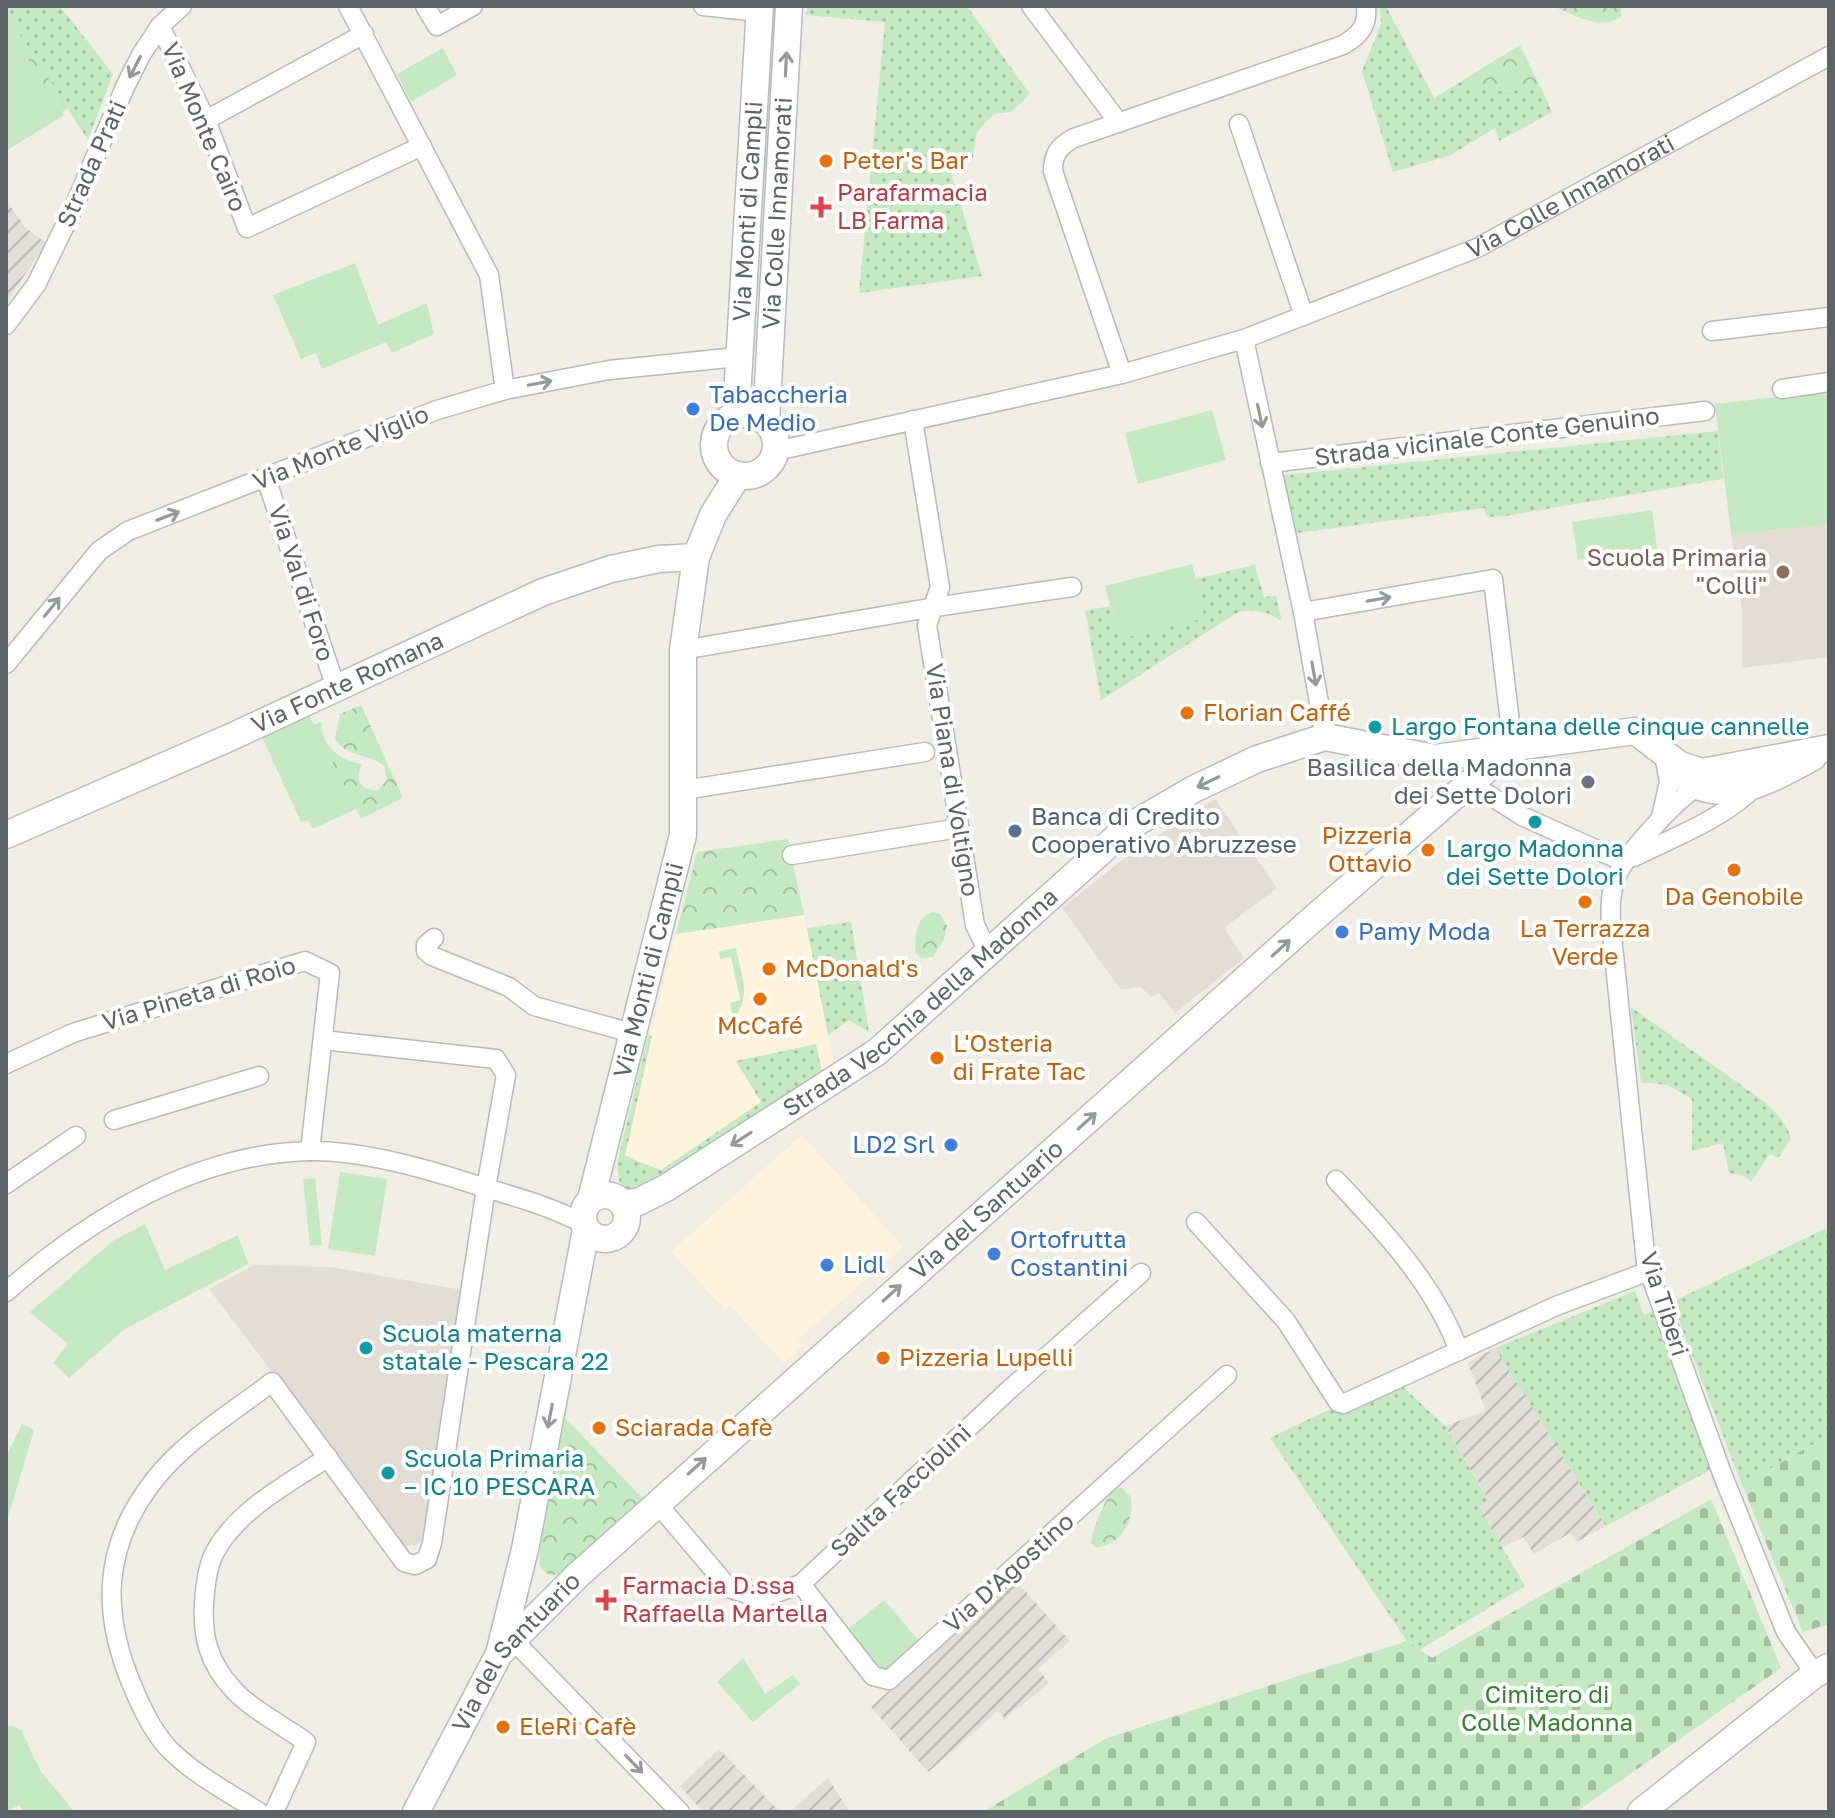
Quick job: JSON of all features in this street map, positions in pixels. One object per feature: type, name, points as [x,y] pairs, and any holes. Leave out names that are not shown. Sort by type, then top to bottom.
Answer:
[{"type":"street","name":"Strada Prati","points":[[6,325],[36,285],[86,181],[125,87],[160,26],[182,6]]},
{"type":"street","points":[[348,6],[489,275],[505,390]]},
{"type":"street","points":[[425,6],[437,26],[473,6]]},
{"type":"street","points":[[703,6],[760,9]]},
{"type":"street","name":"Via Colle Innamorati","points":[[766,421],[789,6]]},
{"type":"street","points":[[1031,6],[1119,123]]},
{"type":"street","points":[[1122,374],[1053,171],[1057,150],[1074,138],[1343,45],[1362,31],[1366,22],[1366,6]]},
{"type":"street","name":"Via Monti di Campli","points":[[736,415],[760,9]]},
{"type":"street","name":"Via Monte Cairo","points":[[160,26],[206,120],[247,228],[422,146]]},
{"type":"street","points":[[206,120],[364,34]]},
{"type":"street","name":"Via Colle Innamorati","points":[[776,451],[1122,374],[1244,339],[1477,248],[1829,56]]},
{"type":"street","points":[[1239,124],[1304,316]]},
{"type":"street","points":[[1712,331],[1829,317]]},
{"type":"street","points":[[1244,339],[1303,612],[1325,737]]},
{"type":"street","name":"Via Monte Viglio","points":[[6,664],[99,551],[128,531],[437,410],[505,390],[609,370],[738,357]]},
{"type":"street","points":[[1782,389],[1829,382]]},
{"type":"street","name":"Strada vicinale Conte Genuino","points":[[1270,463],[1705,411]]},
{"type":"street","points":[[752,414],[766,421],[775,435],[776,451],[762,471],[753,475],[738,475],[722,466],[715,449],[717,431],[725,421],[736,415],[752,414]]},
{"type":"street","name":"Via Piana di Voltigno","points":[[913,420],[940,587],[927,625],[975,925],[988,952]]},
{"type":"street","name":"Via Monti di Campli","points":[[509,1643],[525,1549],[603,1180],[605,1149],[683,835],[683,650],[696,557],[713,515],[738,475]]},
{"type":"street","name":"Via Val di Foro","points":[[266,478],[336,688]]},
{"type":"street","name":"Via Fonte Romana","points":[[6,835],[178,761],[575,580],[659,559],[696,557]]},
{"type":"street","points":[[1303,612],[1493,579],[1513,748]]},
{"type":"street","points":[[683,650],[1072,587]]},
{"type":"street","points":[[1461,790],[1513,748],[1635,731],[1663,754],[1721,791],[1755,787]]},
{"type":"street","name":"Strada Vecchia della Madonna","points":[[597,1209],[638,1202],[666,1188],[877,1052],[1127,828],[1194,789],[1257,759],[1325,737],[1435,758],[1513,748]]},
{"type":"street","points":[[1624,862],[1659,822],[1706,782],[1784,755],[1829,748]]},
{"type":"street","points":[[1624,862],[1731,808],[1755,787],[1829,748]]},
{"type":"street","points":[[684,790],[925,752]]},
{"type":"street","points":[[1659,822],[1669,782],[1663,754]]},
{"type":"street","points":[[1435,758],[1454,777],[1455,787],[1624,862]]},
{"type":"street","points":[[1659,845],[1708,804],[1706,782]]},
{"type":"street","name":"Via del Santuario","points":[[416,1812],[509,1643],[578,1575],[656,1502],[1461,790]]},
{"type":"street","points":[[792,855],[959,828]]},
{"type":"street","name":"Via Tiberi","points":[[1624,862],[1612,895],[1611,920],[1646,1263],[1723,1476],[1786,1632],[1822,1670]]},
{"type":"street","points":[[434,938],[426,945],[426,951],[432,956],[509,987],[534,1006],[632,1033]]},
{"type":"street","name":"Via Pineta di Roio","points":[[6,1064],[73,1033],[305,961],[330,973],[310,1151]]},
{"type":"street","points":[[259,1812],[195,1772],[167,1746],[144,1713],[129,1680],[113,1628],[110,1600],[112,1571],[121,1539],[134,1510],[154,1480],[178,1454],[272,1382],[404,1562],[415,1565],[427,1559],[506,1075],[496,1059],[323,1040]]},
{"type":"street","points":[[114,1120],[259,1076]]},
{"type":"street","points":[[6,1184],[76,1136]]},
{"type":"street","points":[[6,1292],[64,1244],[156,1189],[242,1161],[310,1151],[400,1164],[544,1205],[597,1209]]},
{"type":"street","points":[[1336,1180],[1428,1287],[1459,1351]]},
{"type":"street","points":[[1196,1222],[1286,1321],[1338,1402],[1343,1404],[1556,1306],[1649,1271]]},
{"type":"street","name":"Salita Facciolini","points":[[656,1502],[729,1588],[765,1597],[801,1584],[1010,1389],[1141,1273]]},
{"type":"street","name":"Via D'Agostino","points":[[801,1584],[873,1676],[889,1680],[1227,1375]]},
{"type":"street","points":[[274,1812],[306,1742],[234,1692],[218,1671],[205,1645],[203,1620],[207,1575],[215,1551],[238,1521],[328,1457]]},
{"type":"street","points":[[525,1549],[535,1572],[543,1579],[556,1582],[578,1575]]},
{"type":"street","points":[[509,1643],[680,1812]]},
{"type":"street","points":[[1641,1812],[1822,1670]]},
{"type":"shaded area","points":[[6,200],[26,228],[46,243],[6,303]]},
{"type":"shaded area","name":"Scuola Primaria \"Colli\"","points":[[1829,525],[1829,657],[1742,668],[1742,611],[1731,534]]},
{"type":"shaded area","points":[[1215,799],[1277,888],[1224,928],[1244,958],[1175,1013],[1159,993],[1151,997],[1141,987],[1121,990],[1062,908],[1135,850]]},
{"type":"shaded area","name":"McDonald's","points":[[804,915],[834,1064],[647,1191],[624,1187],[616,1174],[617,1164],[676,934]]},
{"type":"shaded area","points":[[802,1135],[903,1247],[798,1339],[803,1345],[784,1363],[730,1306],[725,1309],[671,1252]]},
{"type":"shaded area","points":[[254,1265],[331,1267],[462,1290],[425,1537],[416,1545],[404,1546],[209,1289]]},
{"type":"shaded area","points":[[1495,1348],[1606,1526],[1576,1542],[1570,1533],[1534,1554],[1523,1537],[1502,1548],[1477,1506],[1488,1499],[1445,1426],[1486,1411],[1468,1363]]},
{"type":"shaded area","points":[[1013,1578],[1070,1641],[1038,1669],[1049,1683],[1005,1719],[998,1711],[928,1772],[871,1707]]},
{"type":"shaded area","points":[[719,1749],[780,1812],[703,1812],[680,1786]]},
{"type":"shaded area","points":[[828,1778],[850,1812],[790,1812],[797,1805]]},
{"type":"green space","points":[[6,6],[60,6],[113,74],[88,140],[6,13]]},
{"type":"green space","points":[[808,6],[967,6],[1030,94],[1011,112],[994,114],[977,132],[973,158],[951,173],[982,276],[859,293],[885,22],[805,15]]},
{"type":"green space","points":[[1380,6],[1386,6],[1434,98],[1460,82],[1499,91],[1540,86],[1552,112],[1499,141],[1495,128],[1449,156],[1393,172],[1362,71],[1381,24]]},
{"type":"green space","points":[[1552,6],[1621,6],[1621,17],[1595,22]]},
{"type":"green space","points":[[6,13],[68,108],[62,112],[6,26]]},
{"type":"green space","points":[[6,26],[64,115],[6,151]]},
{"type":"green space","points":[[1520,45],[1540,86],[1499,91],[1460,82]]},
{"type":"green space","points":[[443,48],[457,75],[411,102],[397,74]]},
{"type":"green space","points":[[355,263],[378,325],[427,303],[434,334],[392,353],[386,342],[322,369],[316,353],[301,359],[273,295]]},
{"type":"green space","points":[[1829,391],[1829,525],[1731,534],[1715,404]]},
{"type":"green space","points":[[1212,410],[1226,460],[1138,484],[1125,433]]},
{"type":"green space","points":[[1718,431],[1723,479],[1505,516],[1486,517],[1485,508],[1290,534],[1276,476]]},
{"type":"green space","points":[[1652,510],[1657,549],[1578,560],[1572,522]]},
{"type":"green space","points":[[1192,564],[1205,618],[1119,639],[1105,586]]},
{"type":"green space","points":[[1255,565],[1264,597],[1276,596],[1282,621],[1260,612],[1238,612],[1101,700],[1085,611],[1110,606],[1119,639],[1204,618],[1195,579]]},
{"type":"green space","points":[[361,705],[403,798],[361,819],[313,725],[322,722],[328,745],[346,759],[362,764],[360,783],[367,789],[378,790],[387,780],[384,766],[346,749],[335,739],[340,714]]},
{"type":"green space","points":[[309,715],[356,809],[313,829],[308,820],[301,822],[262,737]]},
{"type":"green space","points":[[788,839],[804,915],[676,934],[697,852]]},
{"type":"green space","points":[[933,912],[940,914],[947,926],[944,939],[933,957],[921,958],[915,953],[917,928],[922,919]]},
{"type":"green space","points":[[851,922],[869,1032],[849,1020],[828,1035],[807,928]]},
{"type":"green space","points":[[736,948],[744,988],[737,1020],[742,1031],[750,1037],[735,1030],[730,1003],[740,1000],[731,957],[720,959],[719,951]]},
{"type":"green space","points":[[1631,1007],[1762,1100],[1783,1122],[1791,1139],[1778,1158],[1770,1154],[1751,1182],[1743,1175],[1729,1173],[1723,1143],[1692,1151],[1692,1099],[1668,1085],[1641,1082]]},
{"type":"green space","points":[[648,1035],[652,1036],[625,1156],[661,1170],[761,1102],[736,1061],[816,1044],[822,1072],[647,1191],[627,1190],[619,1181],[617,1164]]},
{"type":"green space","points":[[340,1172],[387,1179],[375,1256],[328,1249]]},
{"type":"green space","points":[[315,1178],[322,1245],[310,1246],[303,1179]]},
{"type":"green space","points":[[145,1224],[165,1270],[238,1235],[248,1264],[125,1329],[69,1378],[53,1363],[68,1344],[30,1312],[113,1241]]},
{"type":"green space","points":[[1829,1227],[1829,1435],[1742,1485],[1672,1302]]},
{"type":"green space","points":[[1635,1291],[1644,1315],[1655,1310],[1714,1468],[1606,1526],[1495,1348]]},
{"type":"green space","points":[[1402,1386],[1445,1426],[1488,1500],[1478,1506],[1525,1586],[1419,1650],[1407,1641],[1270,1438],[1328,1410]]},
{"type":"green space","points":[[565,1418],[645,1501],[563,1574],[549,1575],[540,1567],[540,1534]]},
{"type":"green space","points":[[22,1424],[34,1430],[6,1524],[6,1457]]},
{"type":"green space","points":[[1829,1435],[1829,1624],[1803,1632],[1742,1485]]},
{"type":"green space","points":[[1115,1488],[1122,1488],[1131,1497],[1131,1515],[1119,1537],[1096,1547],[1091,1543],[1094,1530]]},
{"type":"green space","name":"Cimitero di Colle Madonna","points":[[1711,1499],[1781,1668],[1576,1812],[983,1812],[1107,1738],[1407,1641],[1432,1658]]},
{"type":"green space","points":[[884,1600],[920,1642],[889,1670],[879,1670],[847,1630]]},
{"type":"green space","points":[[743,1658],[765,1694],[793,1675],[800,1684],[753,1722],[717,1682]]},
{"type":"green space","points":[[6,1726],[21,1730],[41,1772],[75,1812],[25,1812],[19,1805],[6,1812]]},
{"type":"place","name":"Peter's Bar","points":[[826,161]]},
{"type":"place","name":"Parafarmacia LB Farma","points":[[821,207]]},
{"type":"place","name":"Tabaccheria De Medio","points":[[693,409]]},
{"type":"place","name":"Scuola Primaria \"Colli\"","points":[[1783,572]]},
{"type":"place","name":"Florian Caffé","points":[[1187,713]]},
{"type":"place","name":"Largo Fontana delle cinque cannelle","points":[[1375,727]]},
{"type":"place","name":"Basilica della Madonna dei Sette Dolori","points":[[1588,782]]},
{"type":"place","name":"Largo Madonna dei Sette Dolori","points":[[1535,822]]},
{"type":"place","name":"Banca di Credito Cooperativo Abruzzese","points":[[1015,831]]},
{"type":"place","name":"Pizzeria Ottavio","points":[[1428,850]]},
{"type":"place","name":"Da Genobile","points":[[1734,870]]},
{"type":"place","name":"La Terrazza Verde","points":[[1585,902]]},
{"type":"place","name":"Pamy Moda","points":[[1342,932]]},
{"type":"place","name":"McDonald's","points":[[769,969]]},
{"type":"place","name":"McCafé","points":[[760,999]]},
{"type":"place","name":"L'Osteria di Frate Tac","points":[[937,1058]]},
{"type":"place","name":"LD2 Srl","points":[[951,1145]]},
{"type":"place","name":"Ortofrutta Costantini","points":[[994,1254]]},
{"type":"place","name":"Lidl","points":[[827,1265]]},
{"type":"place","name":"Scuola materna statale - Pescara 22","points":[[366,1348]]},
{"type":"place","name":"Pizzeria Lupelli","points":[[883,1358]]},
{"type":"place","name":"Sciarada Cafè","points":[[599,1428]]},
{"type":"place","name":"Scuola Primaria – IC 10 PESCARA","points":[[388,1473]]},
{"type":"place","name":"Farmacia D.ssa Raffaella Martella","points":[[606,1600]]},
{"type":"place","name":"EleRi Cafè","points":[[503,1727]]}]
